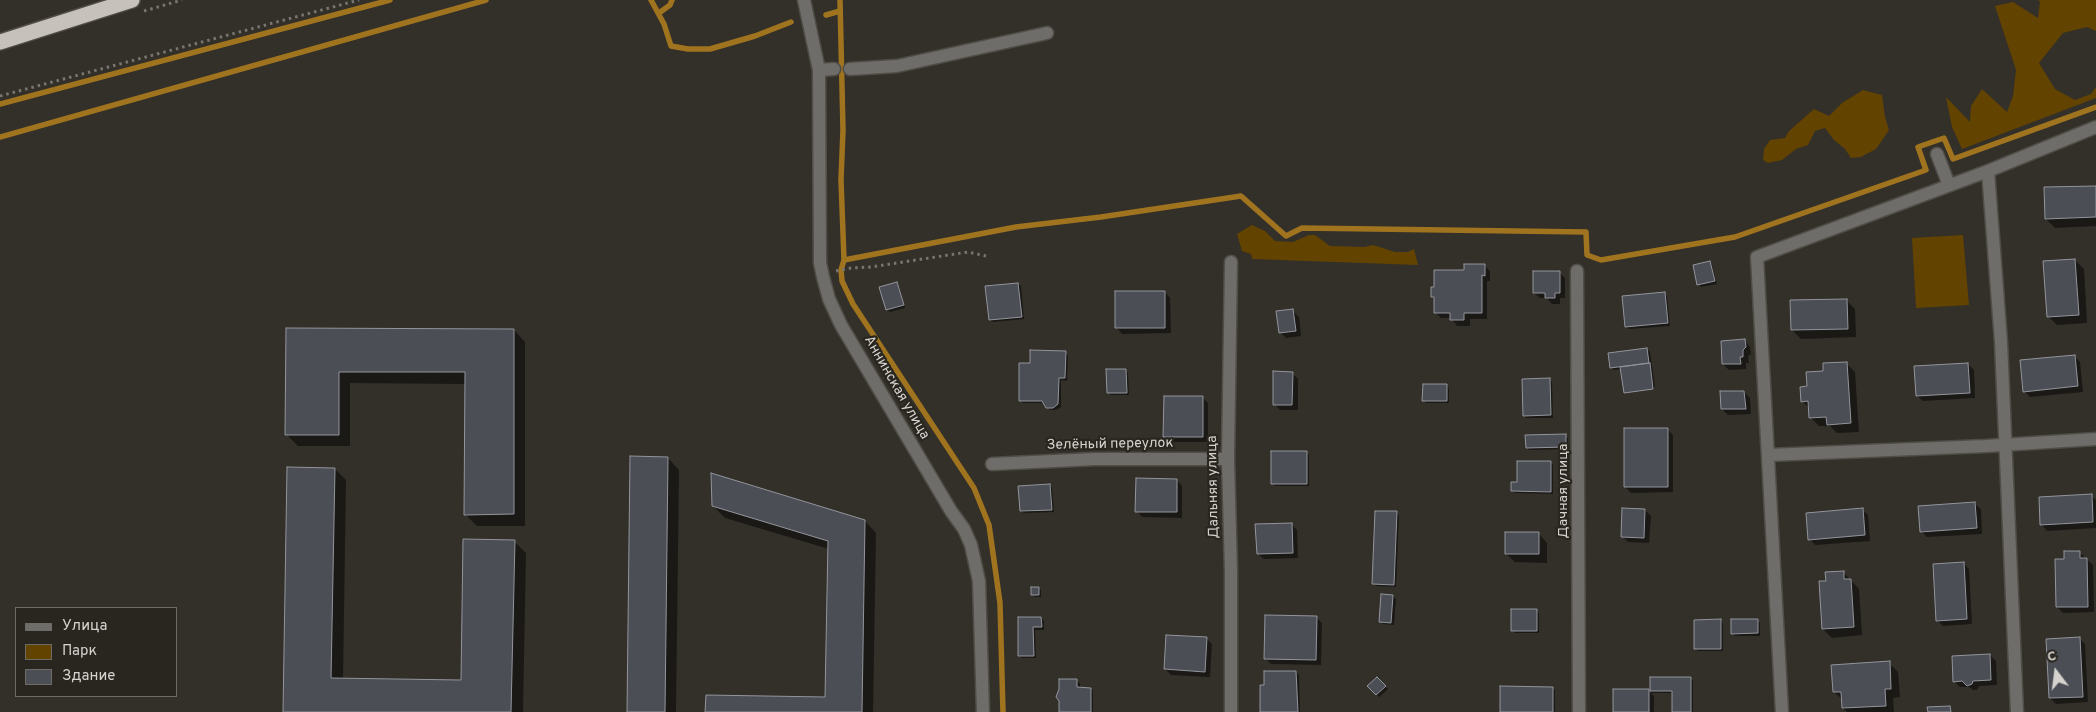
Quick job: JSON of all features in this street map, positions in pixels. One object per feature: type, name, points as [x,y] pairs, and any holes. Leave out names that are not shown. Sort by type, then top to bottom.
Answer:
[{"type":"highway","points":[[0,42],[132,0]]},
{"type":"street","name":"Аннинская улица","points":[[804,0],[819,70],[820,263],[823,277],[829,299],[842,325],[971,544],[979,581],[983,712]]},
{"type":"street","points":[[850,68],[897,66],[1047,33]]},
{"type":"street","points":[[819,70],[834,69]]},
{"type":"street","points":[[1782,712],[1757,257],[1988,171],[2096,127]]},
{"type":"street","points":[[1937,154],[1948,185]]},
{"type":"street","points":[[1988,171],[2001,342],[2017,712]]},
{"type":"street","name":"Дальняя улица","points":[[1230,262],[1228,459],[1231,572],[1231,712]]},
{"type":"street","name":"Дачная улица","points":[[1578,271],[1579,712]]},
{"type":"street","points":[[1768,455],[2004,445],[2096,439]]},
{"type":"street","name":"Зелёный переулок","points":[[992,464],[1095,459],[1228,459]]},
{"type":"path","points":[[0,96],[359,0]]},
{"type":"path","points":[[837,271],[968,252],[986,256]]},
{"type":"green space","points":[[2038,0],[2096,0],[2096,31],[2087,27],[2063,33],[2039,63],[2055,89],[2075,100],[2091,94],[2096,87],[2096,98],[1962,149],[1952,127],[1946,97],[1970,122],[1971,106],[1982,89],[2007,112],[2013,96],[2016,70],[1995,6],[2013,2],[2038,18],[2040,2]]},
{"type":"green space","points":[[1863,90],[1882,95],[1889,130],[1876,149],[1861,157],[1851,158],[1825,128],[1815,131],[1808,145],[1796,149],[1782,160],[1768,163],[1763,160],[1764,149],[1770,140],[1785,138],[1789,131],[1814,109],[1829,116],[1842,103]]},
{"type":"green space","points":[[1252,225],[1265,231],[1275,241],[1293,242],[1309,235],[1315,235],[1330,246],[1364,247],[1373,245],[1395,252],[1408,252],[1414,249],[1418,265],[1252,259],[1251,254],[1242,251],[1237,234]]},
{"type":"green space","points":[[1963,235],[1969,305],[1916,308],[1912,238]]},
{"type":"building","points":[[2096,186],[2096,217],[2045,219],[2044,187]]},
{"type":"building","points":[[2075,259],[2079,315],[2047,317],[2043,261]]},
{"type":"building","points":[[1710,261],[1715,281],[1697,285],[1693,265]]},
{"type":"building","points":[[1464,264],[1485,264],[1485,276],[1482,275],[1482,313],[1464,313],[1464,320],[1450,320],[1450,313],[1434,313],[1434,297],[1431,297],[1431,287],[1434,287],[1434,270],[1464,270]]},
{"type":"building","points":[[1533,271],[1560,271],[1560,293],[1555,293],[1555,298],[1545,298],[1545,293],[1533,293]]},
{"type":"building","points":[[897,282],[904,305],[886,310],[879,287]]},
{"type":"building","points":[[1018,283],[1022,317],[989,320],[985,286]]},
{"type":"building","points":[[1115,291],[1165,291],[1165,328],[1115,328]]},
{"type":"building","points":[[1665,292],[1668,323],[1625,327],[1622,296]]},
{"type":"building","points":[[1847,299],[1848,329],[1791,330],[1790,300]]},
{"type":"building","points":[[1293,309],[1296,331],[1279,333],[1276,311]]},
{"type":"building","points":[[286,328],[514,329],[514,514],[464,515],[465,372],[339,372],[339,435],[285,435]]},
{"type":"building","points":[[1745,339],[1746,347],[1743,350],[1743,357],[1740,357],[1741,364],[1722,364],[1721,341]]},
{"type":"building","points":[[1647,348],[1649,363],[1610,368],[1608,353]]},
{"type":"building","points":[[1030,350],[1066,351],[1065,378],[1059,378],[1058,404],[1053,408],[1046,408],[1042,401],[1019,401],[1019,363],[1030,363]]},
{"type":"building","points":[[2075,355],[2078,386],[2023,392],[2020,360]]},
{"type":"building","points":[[1847,362],[1851,423],[1827,425],[1826,417],[1809,418],[1808,401],[1801,402],[1800,387],[1807,386],[1806,372],[1823,371],[1823,363]]},
{"type":"building","points":[[1650,363],[1653,389],[1624,393],[1620,367]]},
{"type":"building","points":[[1968,363],[1970,393],[1916,396],[1914,366]]},
{"type":"building","points":[[1106,369],[1126,369],[1127,393],[1107,393]]},
{"type":"building","points":[[1273,371],[1293,372],[1292,405],[1273,405]]},
{"type":"building","points":[[1550,378],[1551,415],[1523,416],[1522,379]]},
{"type":"building","points":[[1423,384],[1447,384],[1447,401],[1422,401]]},
{"type":"building","points":[[1720,391],[1744,391],[1746,409],[1721,409]]},
{"type":"building","points":[[1164,396],[1203,396],[1203,437],[1163,437]]},
{"type":"building","points":[[1624,428],[1668,428],[1668,487],[1624,487]]},
{"type":"building","points":[[1566,434],[1566,447],[1526,448],[1525,435]]},
{"type":"building","points":[[1271,451],[1307,451],[1307,484],[1271,484]]},
{"type":"building","points":[[630,456],[668,457],[665,712],[627,712]]},
{"type":"building","points":[[1517,461],[1551,461],[1551,492],[1511,491],[1511,482],[1517,482]]},
{"type":"building","points":[[287,467],[335,468],[331,678],[461,680],[463,539],[515,540],[511,712],[283,712]]},
{"type":"building","points":[[711,473],[865,520],[862,712],[705,712],[706,695],[825,697],[828,541],[712,506]]},
{"type":"building","points":[[1136,478],[1177,479],[1177,512],[1135,512]]},
{"type":"building","points":[[1050,484],[1052,510],[1020,511],[1018,486]]},
{"type":"building","points":[[2092,494],[2093,522],[2040,525],[2039,497]]},
{"type":"building","points":[[1975,502],[1977,528],[1920,532],[1918,506]]},
{"type":"building","points":[[1622,508],[1645,509],[1644,538],[1621,537]]},
{"type":"building","points":[[1863,508],[1865,535],[1808,540],[1806,513]]},
{"type":"building","points":[[1375,511],[1397,511],[1394,585],[1372,584]]},
{"type":"building","points":[[1292,523],[1293,553],[1257,554],[1255,524]]},
{"type":"building","points":[[1505,532],[1539,532],[1539,554],[1505,554]]},
{"type":"building","points":[[2064,551],[2080,551],[2080,558],[2087,558],[2088,607],[2056,607],[2055,559],[2064,559]]},
{"type":"building","points":[[1964,562],[1967,619],[1936,621],[1933,564]]},
{"type":"building","points":[[1844,571],[1844,579],[1851,579],[1854,627],[1822,629],[1819,581],[1826,581],[1825,572]]},
{"type":"building","points":[[1031,587],[1039,587],[1039,595],[1031,595]]},
{"type":"building","points":[[1381,594],[1393,595],[1391,623],[1379,622]]},
{"type":"building","points":[[1511,609],[1537,609],[1537,631],[1511,631]]},
{"type":"building","points":[[1265,615],[1317,616],[1316,660],[1264,659]]},
{"type":"building","points":[[1018,617],[1041,617],[1042,627],[1033,627],[1034,656],[1018,656]]},
{"type":"building","points":[[1721,619],[1721,649],[1694,649],[1694,620]]},
{"type":"building","points":[[1731,619],[1758,619],[1758,633],[1731,634]]},
{"type":"building","points":[[1166,635],[1207,637],[1205,672],[1164,669]]},
{"type":"building","points":[[2080,637],[2083,697],[2049,698],[2046,639]]},
{"type":"building","points":[[1990,654],[1991,680],[1973,681],[1972,684],[1967,686],[1962,681],[1953,682],[1952,656]]},
{"type":"building","points":[[1890,661],[1891,689],[1885,689],[1886,706],[1842,708],[1841,692],[1833,692],[1831,665]]},
{"type":"building","points":[[1264,671],[1296,671],[1298,712],[1260,712],[1260,685],[1264,685]]},
{"type":"building","points":[[1377,677],[1386,686],[1376,695],[1367,686]]},
{"type":"building","points":[[1650,677],[1691,677],[1691,712],[1672,712],[1672,691],[1650,691]]},
{"type":"building","points":[[1059,679],[1077,679],[1077,687],[1091,688],[1091,712],[1059,712],[1059,701],[1056,697],[1059,689]]},
{"type":"building","points":[[1500,686],[1553,687],[1553,712],[1500,712]]},
{"type":"building","points":[[1613,689],[1649,689],[1649,712],[1613,712]]},
{"type":"building","points":[[1950,706],[1951,712],[1928,712],[1927,707]]},
{"type":"waterway","points":[[0,104],[390,0]]},
{"type":"waterway","points":[[0,137],[486,0]]},
{"type":"waterway","points":[[651,0],[664,24],[671,46],[688,49],[710,49],[755,36],[791,22]]},
{"type":"waterway","points":[[659,13],[670,5],[672,0]]},
{"type":"waterway","points":[[840,0],[843,130],[841,180],[844,260],[841,270],[842,281],[853,304],[974,488],[989,525],[1000,603],[1003,712]]},
{"type":"waterway","points":[[826,15],[840,11]]},
{"type":"waterway","points":[[844,260],[1016,227],[1101,217],[1241,196],[1286,236],[1302,228],[1586,232],[1587,255],[1601,260],[1735,237],[1926,170],[1918,147],[1944,138],[1953,159],[2096,107]]}]
